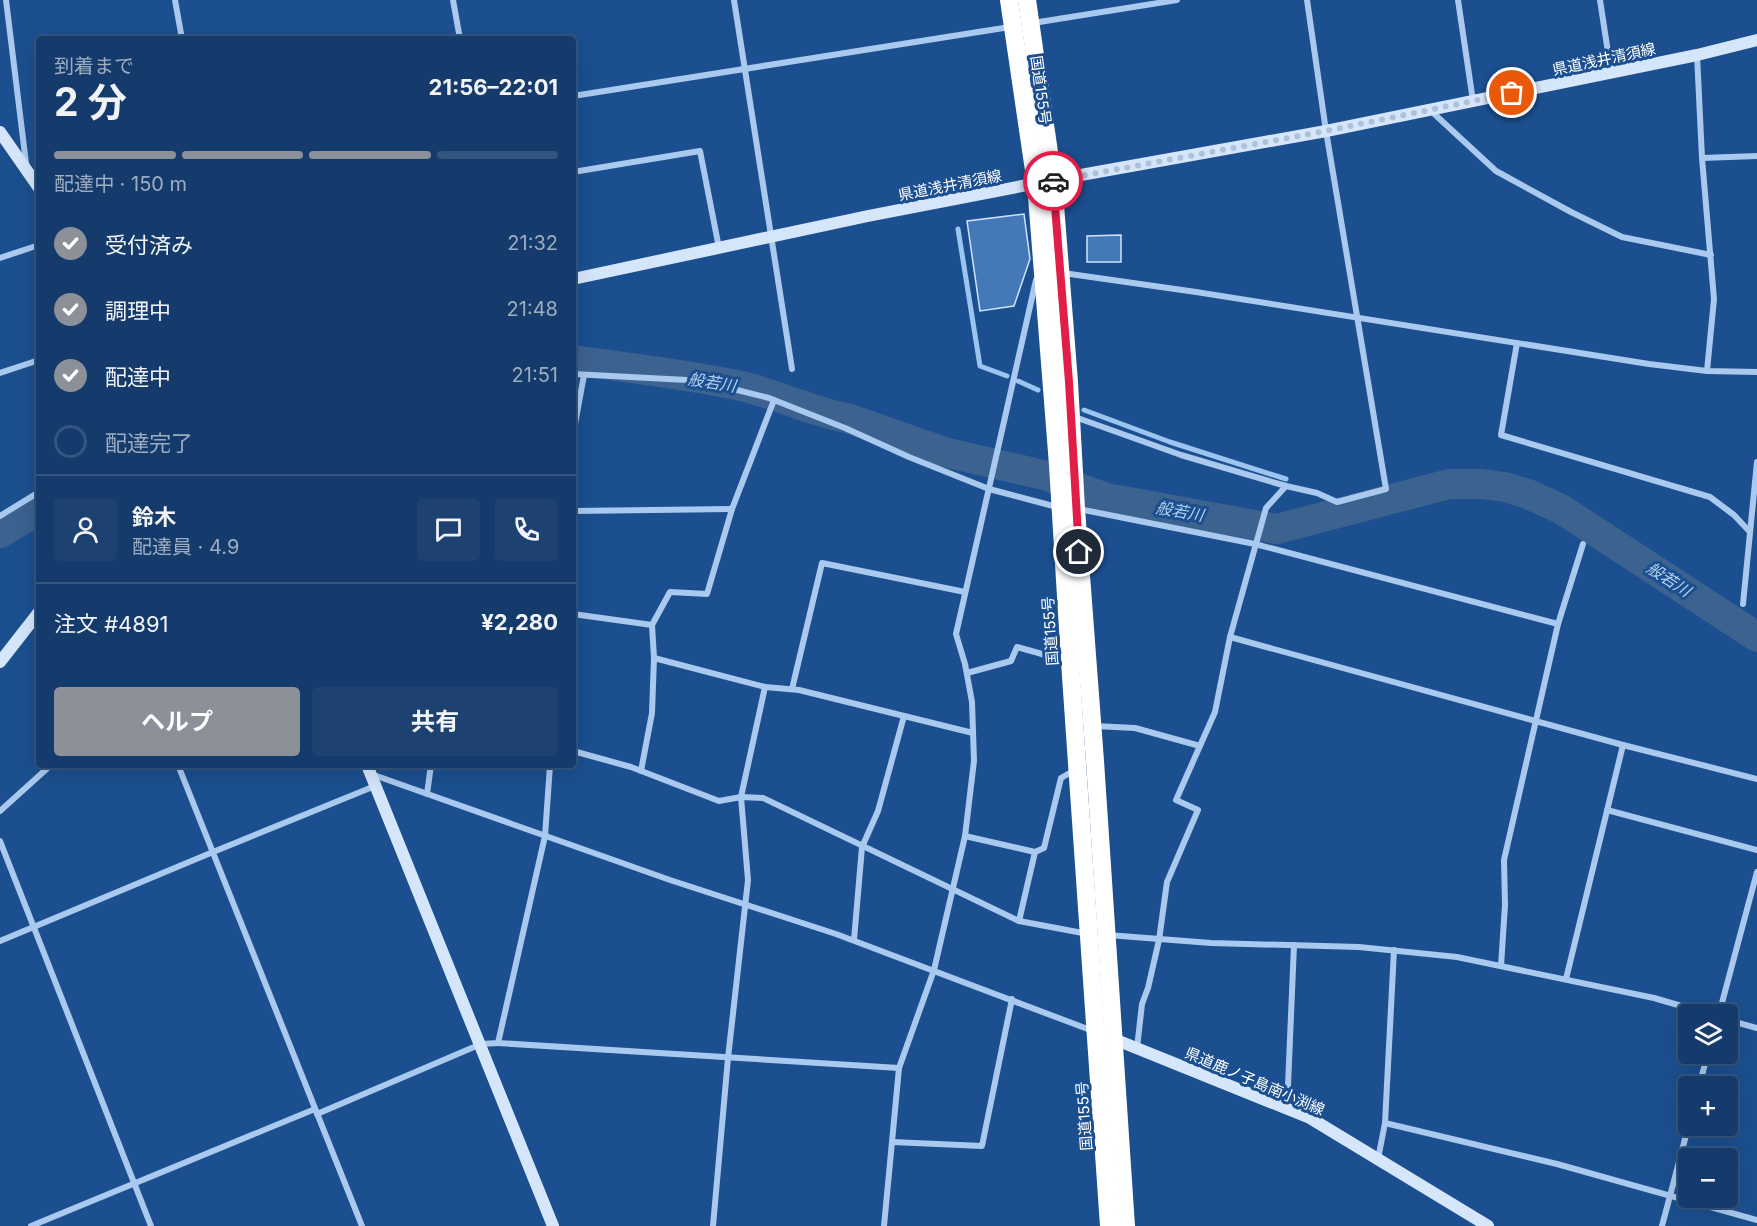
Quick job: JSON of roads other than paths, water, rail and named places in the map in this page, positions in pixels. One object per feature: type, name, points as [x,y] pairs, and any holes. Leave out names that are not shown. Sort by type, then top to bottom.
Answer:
[{"type":"highway","name":"国道155号","points":[[1009,0],[1022,25],[1045,182],[1066,466],[1070,662],[1078,768],[1097,934],[1114,1039],[1126,1226]]},
{"type":"highway","name":"国道155号","points":[[1022,25],[1027,0]]},
{"type":"highway","name":"国道155号","points":[[1051,273],[1071,416],[1066,466]]},
{"type":"highway","name":"国道155号","points":[[1068,505],[1092,726],[1097,934],[1096,1032],[1109,1226]]},
{"type":"main road","name":"県道浅井清須線","points":[[576,278],[868,216],[1326,131],[1612,73],[1757,40]]},
{"type":"main road","points":[[1,135],[36,184]]},
{"type":"main road","points":[[0,662],[36,616]]},
{"type":"main road","points":[[369,769],[553,1226]]},
{"type":"main road","name":"県道鹿ノ子島南小渕線","points":[[1096,1032],[1310,1118],[1488,1226]]},
{"type":"street","points":[[6,0],[26,170]]},
{"type":"street","points":[[175,0],[181,36]]},
{"type":"street","points":[[453,0],[459,36]]},
{"type":"street","points":[[734,0],[792,369]]},
{"type":"street","points":[[576,96],[1177,0]]},
{"type":"street","points":[[1071,416],[1181,455],[1317,493],[1337,502],[1386,489],[1326,131],[1307,0]]},
{"type":"street","points":[[1458,0],[1473,101]]},
{"type":"street","points":[[1600,0],[1612,73]]},
{"type":"street","points":[[1697,55],[1702,158],[1714,299],[1707,371]]},
{"type":"street","points":[[1430,110],[1496,171],[1571,212],[1622,237],[1711,255]]},
{"type":"street","points":[[576,172],[700,151],[719,249]]},
{"type":"street","points":[[1702,158],[1757,156]]},
{"type":"street","points":[[0,258],[36,246]]},
{"type":"street","points":[[884,1226],[899,1068],[934,970],[965,836],[974,761],[972,702],[956,634],[1037,278],[1051,273],[1196,292],[1649,364],[1707,371],[1757,372]]},
{"type":"street","points":[[1517,343],[1501,435],[1710,497],[1734,515],[1750,532]]},
{"type":"street","points":[[0,373],[36,361]]},
{"type":"street","points":[[576,374],[687,380],[725,387],[774,400],[909,457],[990,486],[1068,505],[1256,540],[1558,624]]},
{"type":"street","points":[[576,419],[584,375]]},
{"type":"street","points":[[640,771],[652,713],[654,658],[651,625],[670,592],[706,594],[732,509],[774,400]]},
{"type":"street","points":[[1743,604],[1757,462]]},
{"type":"street","points":[[1137,1048],[1142,1004],[1159,940],[1167,882],[1198,810],[1176,800],[1215,712],[1230,637],[1266,508],[1286,486]]},
{"type":"street","points":[[0,516],[36,494]]},
{"type":"street","points":[[576,511],[732,509]]},
{"type":"street","points":[[1501,966],[1505,905],[1504,860],[1558,624],[1583,544]]},
{"type":"street","points":[[792,689],[822,563],[965,592]]},
{"type":"street","points":[[576,614],[651,625]]},
{"type":"street","points":[[1230,637],[1623,745],[1757,778]]},
{"type":"street","points":[[967,673],[1011,662],[1017,647],[1070,662]]},
{"type":"street","points":[[654,658],[765,687],[792,689],[973,733]]},
{"type":"street","points":[[713,1226],[728,1058],[747,905],[748,880],[741,797],[765,687]]},
{"type":"street","points":[[854,940],[862,847],[878,811],[904,716]]},
{"type":"street","points":[[1092,726],[1135,728],[1200,746]]},
{"type":"street","points":[[1566,979],[1623,745]]},
{"type":"street","points":[[576,752],[640,771],[719,801],[741,797],[764,798],[1019,921],[1097,934],[1159,940],[1359,947],[1457,957],[1678,1005]]},
{"type":"street","points":[[0,811],[48,768]]},
{"type":"street","points":[[179,768],[362,1226]]},
{"type":"street","points":[[427,794],[431,768]]},
{"type":"street","points":[[498,1043],[545,836],[550,768]]},
{"type":"street","points":[[965,836],[1035,852],[1044,848],[1061,778],[1078,768]]},
{"type":"street","points":[[369,769],[427,794],[545,836],[670,880],[854,940],[1096,1032]]},
{"type":"street","points":[[0,941],[375,786]]},
{"type":"street","points":[[1607,810],[1757,850]]},
{"type":"street","points":[[0,841],[152,1226]]},
{"type":"street","points":[[1019,921],[1035,852]]},
{"type":"street","points":[[1722,1004],[1757,872]]},
{"type":"street","points":[[1287,1109],[1294,945]]},
{"type":"street","points":[[1378,1159],[1385,1123],[1394,950]]},
{"type":"street","points":[[892,1142],[982,1146],[1012,999]]},
{"type":"street","points":[[1738,1023],[1757,1028]]},
{"type":"street","points":[[31,1226],[480,1044],[498,1043],[899,1068]]},
{"type":"street","points":[[1385,1123],[1557,1164],[1757,1220]]},
{"type":"street","points":[[1662,1226],[1686,1136]]},
{"type":"waterway","points":[[958,229],[980,366],[1007,376]]},
{"type":"waterway","name":"般若川","points":[[576,360],[741,386],[820,412],[847,418],[944,452],[1044,475],[1107,498],[1277,529],[1449,484],[1505,487],[1528,494],[1561,509],[1757,637]]},
{"type":"waterway","points":[[1018,381],[1038,390]]},
{"type":"waterway","points":[[1084,410],[1170,442],[1286,479]]},
{"type":"waterway","name":"般若川","points":[[0,533],[36,512]]}]
